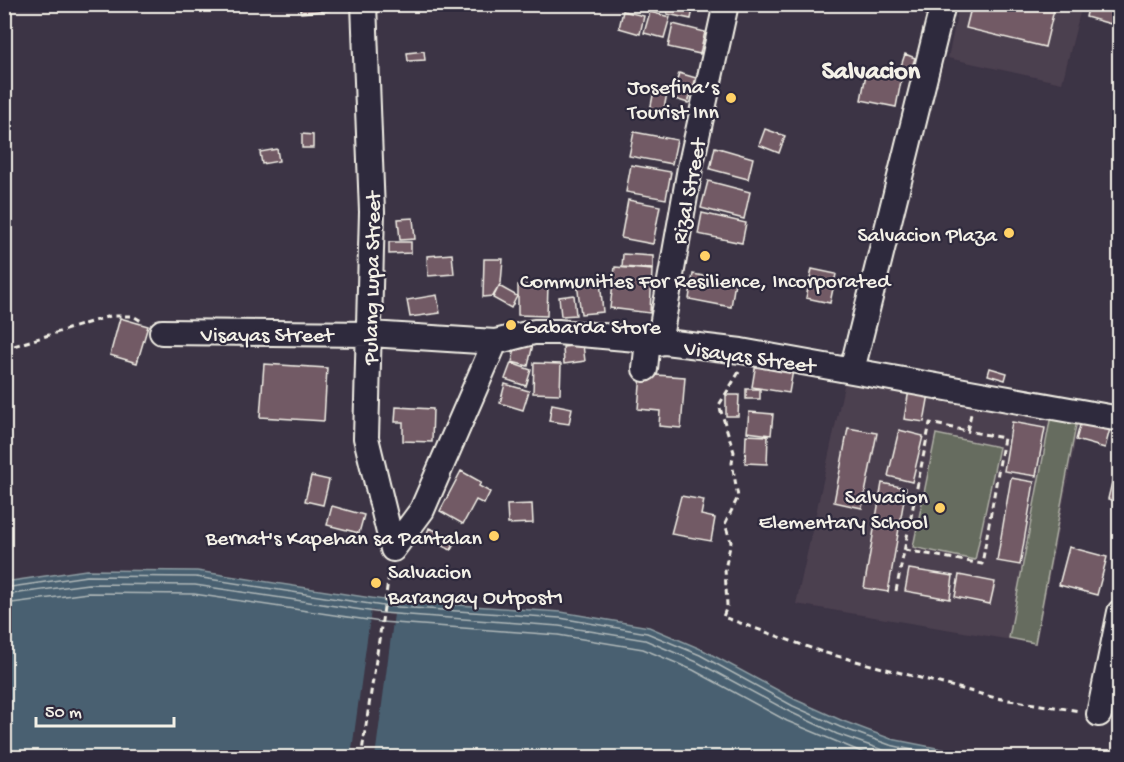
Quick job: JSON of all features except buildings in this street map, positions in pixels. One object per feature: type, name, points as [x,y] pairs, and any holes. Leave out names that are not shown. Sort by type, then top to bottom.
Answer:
[{"type":"street","name":"Pulang Lupa Street","points":[[364,4],[372,212],[366,438],[393,549]]},
{"type":"street","name":"Rizal Street","points":[[645,369],[726,4]]},
{"type":"street","points":[[852,370],[943,4]]},
{"type":"street","name":"Visayas Street","points":[[162,332],[370,334],[495,342],[534,333],[558,332],[741,351],[1119,419]]},
{"type":"street","points":[[393,549],[422,510],[495,342]]},
{"type":"street","points":[[1099,714],[1119,612]]},
{"type":"path","points":[[4,348],[121,314],[133,316],[162,332]]},
{"type":"path","points":[[741,351],[743,362],[735,382],[719,405],[734,452],[732,463],[738,497],[725,524],[732,542],[725,569],[728,606],[723,617],[822,652],[996,698],[1099,714]]},
{"type":"path","points":[[968,431],[975,392]]},
{"type":"path","points":[[897,591],[904,550],[930,423],[1004,438],[982,564],[904,550]]},
{"type":"path","points":[[361,758],[393,549]]},
{"type":"shaded area","points":[[959,5],[1082,5],[1062,83],[948,58]]},
{"type":"shaded area","name":"Salvacion Elementary School","points":[[847,372],[1081,412],[1036,644],[796,604]]},
{"type":"green space","points":[[1052,410],[1078,415],[1035,643],[1009,638]]},
{"type":"green space","points":[[936,434],[999,447],[975,560],[913,547]]},
{"type":"water","points":[[86,570],[197,571],[384,600],[561,612],[649,627],[703,650],[796,700],[843,721],[891,739],[982,757],[5,758],[5,582]]},
{"type":"pier","points":[[371,610],[394,614],[375,757],[351,757]]},
{"type":"place","name":"Josefina’s Tourist Inn","points":[[731,98]]},
{"type":"place","name":"Salvacion Plaza","points":[[1009,233]]},
{"type":"place","name":"Communities For Resilience, Incorporated","points":[[705,256]]},
{"type":"place","name":"Gabarda Store","points":[[511,325]]},
{"type":"place","name":"Salvacion Elementary School","points":[[940,508]]},
{"type":"place","name":"Bernat's Kapehan sa Pantalan","points":[[494,536]]},
{"type":"place","name":"Salvacion Barangay Outpost1","points":[[376,583]]},
{"type":"district","name":"Salvacion","points":[[871,69]]}]
